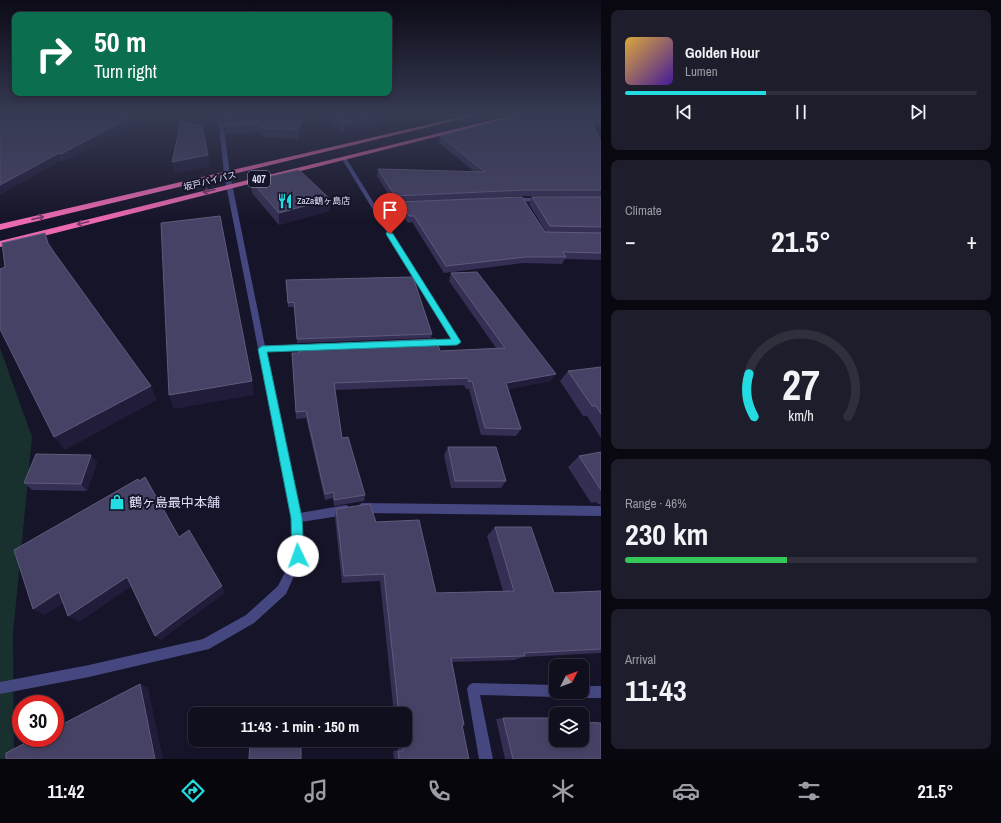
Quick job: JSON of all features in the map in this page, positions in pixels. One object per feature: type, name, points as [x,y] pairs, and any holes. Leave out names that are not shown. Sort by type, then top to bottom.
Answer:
[{"type":"highway","name":"坂戸バイパス","points":[[0,227],[326,150]]},
{"type":"highway","name":"坂戸バイパス","points":[[0,244],[375,150]]},
{"type":"street","points":[[0,688],[89,672],[205,645],[250,619],[282,590],[298,556],[296,518],[227,174],[224,150]]},
{"type":"street","points":[[344,158],[457,342],[418,343]]},
{"type":"street","points":[[506,200],[546,200]]},
{"type":"street","points":[[522,200],[525,206]]},
{"type":"street","points":[[373,207],[412,205]]},
{"type":"street","points":[[262,349],[317,347]]},
{"type":"street","points":[[296,518],[366,507],[601,512]]},
{"type":"street","points":[[486,759],[473,689],[549,691]]},
{"type":"street","points":[[589,692],[601,692]]},
{"type":"green space","points":[[0,348],[32,437],[13,634],[12,747],[14,747],[14,759],[0,759]]},
{"type":"building","points":[[0,150],[68,150],[61,154],[59,153],[0,185]]},
{"type":"building","points":[[175,150],[207,150],[208,155],[172,162]]},
{"type":"building","points":[[458,150],[601,150],[601,190],[525,190],[395,196],[378,169],[485,172]]},
{"type":"building","points":[[299,170],[330,199],[279,213],[251,181]]},
{"type":"building","points":[[522,197],[545,232],[601,233],[601,253],[563,252],[566,257],[526,257],[446,266],[414,216],[409,216],[399,202]]},
{"type":"building","points":[[532,197],[601,197],[601,227],[550,226]]},
{"type":"building","points":[[220,216],[252,381],[169,395],[161,223]]},
{"type":"building","points":[[45,233],[48,244],[151,386],[54,437],[0,329],[0,269],[5,267],[2,243]]},
{"type":"building","points":[[477,272],[556,374],[506,383],[521,429],[485,428],[472,381],[469,382],[468,378],[334,383],[342,438],[348,437],[365,495],[334,500],[334,492],[325,494],[306,411],[296,412],[292,353],[299,353],[298,345],[436,339],[440,351],[505,348],[451,273]]},
{"type":"building","points":[[413,277],[432,334],[297,339],[294,302],[288,303],[286,280]]},
{"type":"building","points":[[601,367],[601,414],[596,406],[592,406],[568,371]]},
{"type":"building","points":[[448,447],[496,447],[506,481],[455,481]]},
{"type":"building","points":[[601,452],[601,490],[579,456]]},
{"type":"building","points":[[36,454],[91,455],[81,484],[24,483]]},
{"type":"building","points":[[145,477],[179,537],[189,530],[222,586],[155,636],[127,577],[68,616],[59,592],[33,609],[14,550],[138,479],[139,481]]},
{"type":"building","points":[[370,504],[376,522],[419,520],[436,593],[514,591],[495,527],[531,527],[554,593],[601,591],[601,649],[524,653],[525,656],[451,658],[469,759],[399,759],[398,751],[403,751],[403,747],[412,747],[412,707],[398,707],[384,574],[344,576],[336,509]]},
{"type":"building","points":[[140,684],[155,759],[6,759],[6,753],[18,747],[64,747],[64,723]]},
{"type":"building","points":[[503,718],[549,718],[549,747],[589,747],[589,722],[601,723],[601,759],[513,759]]},
{"type":"building","points":[[250,747],[301,747],[301,759],[249,759]]},
{"type":"place","name":"ZaZa鶴ヶ島店","points":[[285,201]]},
{"type":"place","name":"鶴ヶ島最中本舗","points":[[117,502]]},
{"type":"route","points":[[298,556],[296,518],[262,349],[457,342],[390,234]]}]
